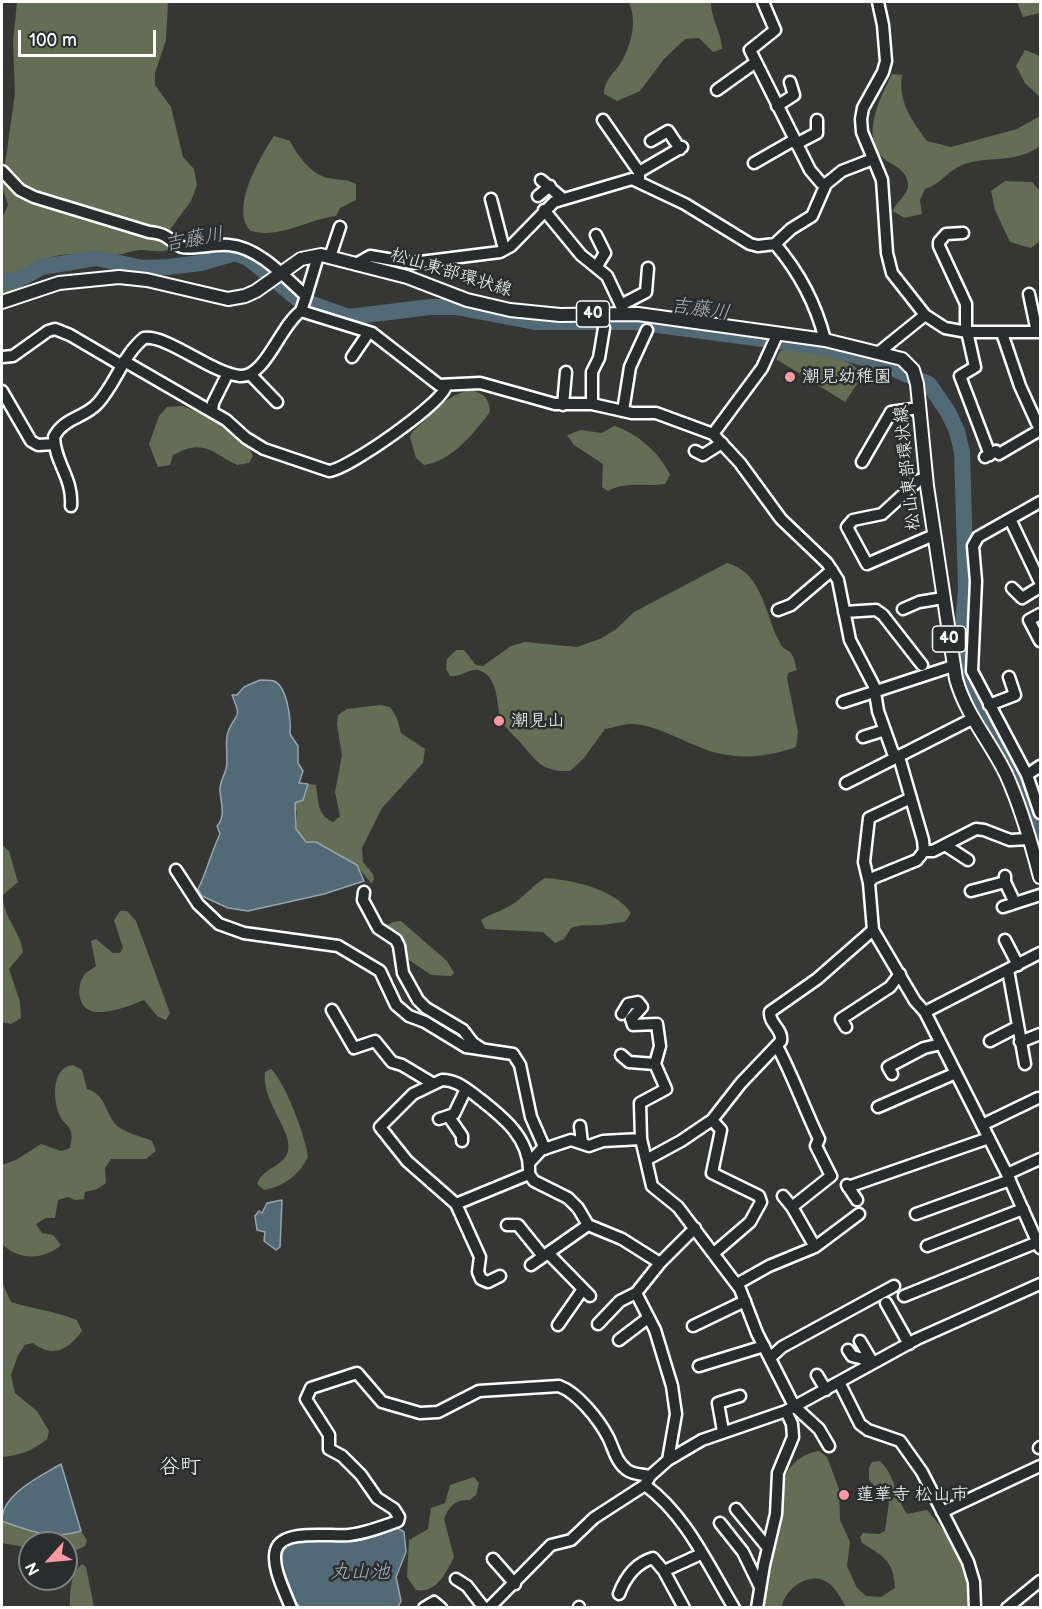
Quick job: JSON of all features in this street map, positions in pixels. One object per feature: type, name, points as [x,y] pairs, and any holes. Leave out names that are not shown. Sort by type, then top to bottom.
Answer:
[{"type":"main road","points":[[2,302],[59,283],[118,277],[147,280],[228,299],[245,296],[301,259],[324,256]]},
{"type":"main road","name":"松山東部環状線","points":[[324,256],[407,278],[467,300],[510,310],[560,315],[623,310],[775,340],[825,340],[902,359],[913,370],[918,384],[926,478],[953,666],[960,693],[972,719],[1006,775],[1041,877]]},
{"type":"street","points":[[763,2],[775,30],[750,50],[795,142],[815,177],[826,184]]},
{"type":"street","points":[[878,2],[883,25],[886,61],[880,78],[863,108],[861,119],[862,132],[884,192],[888,263],[898,283],[925,315],[945,328],[967,332],[1039,332],[1029,294]]},
{"type":"street","points":[[717,90],[756,62]]},
{"type":"street","points":[[728,66],[736,75]]},
{"type":"street","points":[[777,106],[794,95],[790,82]]},
{"type":"street","points":[[603,120],[639,176],[720,223],[750,244],[758,246],[775,244],[791,229],[812,216],[826,184],[842,171],[873,159]]},
{"type":"street","points":[[754,163],[817,133],[817,120]]},
{"type":"street","points":[[356,264],[370,256],[412,263],[468,257],[504,249],[511,246],[544,210],[562,198],[632,179],[681,148],[668,130],[651,141]]},
{"type":"street","points":[[2,171],[20,190],[34,197],[149,232],[161,233],[183,248],[229,244],[241,248],[275,275],[303,303],[385,341],[432,381],[446,386],[490,384],[563,405],[592,404],[623,411],[656,413],[713,434],[740,463],[781,519],[832,570],[838,580],[850,640],[875,692],[893,753],[899,757],[924,851]]},
{"type":"street","points":[[538,196],[545,183],[562,198]]},
{"type":"street","points":[[491,199],[504,249]]},
{"type":"street","points":[[544,210],[581,255],[607,276],[623,310],[646,292],[648,268]]},
{"type":"street","points":[[251,375],[260,368],[288,322],[303,303],[340,227]]},
{"type":"street","points":[[963,233],[946,234],[939,242],[939,246],[964,297],[967,332],[975,367],[960,376],[987,456],[996,451],[999,454],[1041,430],[1020,386],[1002,333]]},
{"type":"street","points":[[596,235],[605,252],[597,266]]},
{"type":"street","points":[[775,244],[793,267],[817,311],[825,340]]},
{"type":"street","points":[[878,353],[925,315]]},
{"type":"street","points":[[592,404],[592,372],[599,358],[604,328]]},
{"type":"street","points":[[2,357],[12,356],[48,331],[55,329],[212,412],[264,449],[329,471],[338,471],[365,451],[391,438],[440,398],[446,386]]},
{"type":"street","points":[[623,411],[630,367],[647,330]]},
{"type":"street","points":[[352,357],[369,332]]},
{"type":"street","points":[[71,506],[72,489],[54,444],[54,437],[62,426],[99,403],[123,363],[139,342],[149,337],[228,373],[251,375],[277,402]]},
{"type":"street","points":[[713,434],[762,368],[775,340]]},
{"type":"street","points":[[563,405],[566,372]]},
{"type":"street","points":[[212,412],[213,403],[228,373]]},
{"type":"street","points":[[2,391],[31,441],[38,445],[54,444]]},
{"type":"street","points":[[866,461],[891,412],[919,408]]},
{"type":"street","points":[[695,451],[703,455],[722,443]]},
{"type":"street","points":[[926,478],[919,480],[882,514],[869,519],[853,520],[847,527],[867,564],[934,536]]},
{"type":"street","points":[[1040,812],[1027,775],[972,671],[976,580],[973,546],[978,537],[1041,502]]},
{"type":"street","points":[[1010,519],[1041,582]]},
{"type":"street","points":[[778,610],[791,605],[832,570]]},
{"type":"street","points":[[1012,588],[1022,598],[1041,587]]},
{"type":"street","points":[[903,609],[919,602],[943,598]]},
{"type":"street","points":[[844,612],[876,610],[883,615],[922,665]]},
{"type":"street","points":[[1041,614],[1029,620],[1041,641]]},
{"type":"street","points":[[843,702],[953,666]]},
{"type":"street","points":[[989,705],[1016,695],[1009,677]]},
{"type":"street","points":[[846,783],[972,719]]},
{"type":"street","points":[[863,737],[885,730]]},
{"type":"street","points":[[1027,775],[1041,766]]},
{"type":"street","points":[[904,1296],[1038,1240],[1009,1177],[925,1012],[915,1001],[873,930],[869,883],[864,862],[869,818],[911,798]]},
{"type":"street","points":[[869,883],[873,878],[917,860],[924,851],[945,845],[976,829],[1010,840],[1029,839]]},
{"type":"street","points":[[945,845],[968,860]]},
{"type":"street","points":[[177,870],[198,904],[219,924],[244,933],[338,946],[380,971],[400,1010],[466,1047],[509,1052],[518,1058],[531,1117],[545,1149]]},
{"type":"street","points":[[971,891],[1005,879],[1015,903]]},
{"type":"street","points":[[364,892],[363,900],[378,928],[396,940],[403,973],[418,999],[426,1008],[464,1030],[473,1043],[483,1049]]},
{"type":"street","points":[[1003,907],[1041,895]]},
{"type":"street","points":[[646,1160],[681,1141],[712,1120],[741,1083],[777,1046],[782,1037],[771,1020],[770,1012],[817,979],[873,930]]},
{"type":"street","points":[[1005,939],[1013,968],[1017,1027],[1025,1064]]},
{"type":"street","points":[[925,1012],[1041,953]]},
{"type":"street","points":[[846,1027],[841,1019],[890,987],[900,974]]},
{"type":"street","points":[[622,1014],[628,1004],[638,1002],[642,1007],[631,1020],[633,1025],[657,1024],[660,1046],[655,1064],[666,1089],[640,1103],[641,1139],[652,1186],[678,1207],[737,1284],[790,1409],[793,1437],[778,1473],[776,1514],[757,1608]]},
{"type":"street","points":[[332,1010],[354,1048],[375,1041],[392,1062],[402,1065],[432,1083]]},
{"type":"street","points":[[990,1041],[1017,1027]]},
{"type":"street","points":[[1020,1042],[1041,1034]]},
{"type":"street","points":[[892,1074],[888,1067],[924,1048],[941,1044]]},
{"type":"street","points":[[777,1046],[792,1073],[797,1095],[819,1139],[816,1146],[831,1176],[792,1207]]},
{"type":"street","points":[[621,1054],[629,1062],[655,1064]]},
{"type":"street","points":[[878,1106],[956,1073]]},
{"type":"street","points":[[500,1276],[488,1282],[481,1279],[478,1272],[480,1257],[456,1204],[407,1161],[380,1127],[388,1116],[413,1094],[432,1083],[450,1080],[499,1113],[515,1131],[530,1162],[529,1174],[534,1181],[568,1198],[588,1225],[622,1239],[660,1263]]},
{"type":"street","points":[[462,1141],[462,1136],[444,1118],[457,1110],[466,1089]]},
{"type":"street","points":[[982,1125],[1038,1098]]},
{"type":"street","points":[[712,1120],[721,1130],[712,1173],[759,1196],[761,1202],[750,1222],[714,1253]]},
{"type":"street","points":[[580,1126],[582,1143]]},
{"type":"street","points":[[857,1200],[848,1186],[989,1138]]},
{"type":"street","points":[[530,1162],[545,1149],[571,1140],[589,1146],[603,1141],[641,1139]]},
{"type":"street","points":[[916,1214],[1009,1177],[1041,1159]]},
{"type":"street","points":[[456,1204],[529,1174]]},
{"type":"street","points":[[783,1196],[815,1247]]},
{"type":"street","points":[[927,1246],[1023,1209]]},
{"type":"street","points":[[737,1284],[769,1266],[815,1247],[859,1214]]},
{"type":"street","points":[[507,1224],[518,1225],[546,1255],[587,1292],[558,1325]]},
{"type":"street","points":[[531,1265],[588,1225]]},
{"type":"street","points":[[598,1324],[620,1301],[636,1293],[660,1263],[695,1228]]},
{"type":"street","points":[[489,1608],[551,1545],[571,1540],[594,1518],[648,1480],[668,1460],[691,1445],[723,1431],[790,1409],[909,1344],[1041,1284]]},
{"type":"street","points":[[770,1358],[782,1347],[894,1286]]},
{"type":"street","points":[[636,1293],[655,1330],[672,1386],[676,1414],[668,1460]]},
{"type":"street","points":[[693,1326],[745,1301]]},
{"type":"street","points":[[886,1303],[909,1344]]},
{"type":"street","points":[[619,1340],[648,1318]]},
{"type":"street","points":[[860,1341],[870,1364]]},
{"type":"street","points":[[699,1366],[764,1346]]},
{"type":"street","points":[[848,1350],[852,1356],[864,1359],[870,1364]]},
{"type":"street","points":[[291,1608],[276,1563],[276,1550],[279,1543],[291,1537],[364,1533],[398,1521],[399,1517],[394,1509],[377,1498],[351,1464],[329,1449],[329,1435],[306,1399],[311,1388],[357,1373],[382,1402],[430,1414],[479,1391],[559,1386],[575,1396],[603,1428],[620,1462],[627,1470],[648,1480],[671,1507],[734,1608]]},
{"type":"street","points":[[818,1375],[826,1390]]},
{"type":"street","points":[[839,1382],[860,1424],[868,1430],[900,1441],[921,1472],[968,1562],[974,1582],[975,1608]]},
{"type":"street","points":[[723,1431],[718,1403],[740,1396]]},
{"type":"street","points":[[790,1409],[819,1429],[828,1446]]},
{"type":"street","points":[[942,1512],[1041,1466]]},
{"type":"street","points":[[736,1509],[768,1548]]},
{"type":"street","points":[[720,1523],[744,1552],[760,1587]]},
{"type":"street","points":[[664,1571],[701,1554]]},
{"type":"street","points":[[619,1594],[626,1577],[647,1559],[653,1557],[664,1571],[684,1608]]},
{"type":"street","points":[[493,1559],[514,1584]]},
{"type":"street","points":[[456,1579],[467,1586],[484,1608]]},
{"type":"street","points":[[1011,1607],[1041,1581]]},
{"type":"street","points":[[424,1608],[434,1602],[441,1608]]},
{"type":"green space","points":[[17,2],[168,2],[166,40],[155,73],[155,85],[171,107],[183,157],[194,169],[197,185],[191,201],[171,228],[168,250],[140,250],[112,256],[72,254],[55,256],[35,264],[34,279],[18,289],[2,294],[2,218],[8,205],[2,186],[15,93],[13,42]]},
{"type":"green space","points":[[629,2],[711,2],[722,49],[713,52],[699,38],[685,39],[664,59],[640,91],[617,101],[604,94],[608,80],[622,61],[631,39],[633,17]]},
{"type":"green space","points":[[1017,2],[1040,2],[1040,13],[1023,17]]},
{"type":"green space","points":[[1025,50],[1040,56],[1040,97],[1025,83],[1016,66]]},
{"type":"green space","points":[[892,74],[902,75],[902,94],[907,111],[927,141],[951,147],[1017,129],[1040,116],[1040,146],[1023,155],[978,161],[961,166],[925,189],[920,200],[922,214],[904,218],[893,211],[908,188],[907,179],[902,171],[883,158],[876,149],[873,139],[878,104]]},
{"type":"green space","points":[[274,136],[290,141],[301,158],[316,173],[356,184],[356,200],[340,208],[336,216],[284,231],[262,233],[251,231],[245,222],[243,210],[245,197],[261,157]]},
{"type":"green space","points":[[1005,181],[1032,182],[1040,191],[1040,241],[1031,248],[1010,242],[995,210],[991,191]]},
{"type":"green space","points":[[785,349],[841,360],[859,370],[862,377],[845,402],[776,359],[780,351]]},
{"type":"green space","points":[[472,390],[486,398],[490,412],[453,452],[424,465],[416,458],[410,437],[412,432],[453,396]]},
{"type":"green space","points":[[183,406],[221,422],[250,450],[253,456],[249,463],[237,465],[200,447],[173,455],[170,465],[158,467],[149,444],[159,416],[167,407]]},
{"type":"green space","points":[[614,426],[631,433],[661,459],[670,475],[665,484],[629,485],[608,491],[602,487],[603,464],[574,445],[567,435],[581,430],[602,433]]},
{"type":"green space","points":[[727,563],[739,568],[756,585],[781,645],[790,652],[793,658],[797,670],[788,673],[787,678],[798,732],[796,747],[759,756],[732,756],[699,747],[651,727],[628,724],[605,729],[584,758],[570,771],[551,769],[539,763],[503,724],[493,683],[486,674],[473,670],[450,676],[446,669],[447,659],[456,650],[464,650],[476,665],[483,666],[511,646],[525,642],[577,647],[600,639],[615,630],[634,612]]},
{"type":"green space","points":[[380,705],[390,707],[397,718],[401,733],[425,749],[423,763],[382,808],[362,848],[363,862],[373,874],[374,880],[371,883],[356,865],[317,842],[306,842],[296,829],[297,811],[293,808],[295,802],[303,800],[308,784],[316,785],[319,807],[324,815],[333,822],[340,816],[335,792],[342,755],[337,725],[338,715],[347,709]]},
{"type":"green space","points":[[2,845],[9,851],[18,882],[3,895],[3,903],[23,952],[9,969],[20,1002],[21,1018],[11,1024],[2,1022]]},
{"type":"green space","points":[[545,878],[592,887],[615,898],[631,913],[625,922],[571,928],[564,939],[555,943],[543,932],[485,929],[481,920],[515,902]]},
{"type":"green space","points":[[120,911],[127,911],[136,921],[170,1013],[166,1020],[158,1017],[144,1000],[118,1009],[99,1012],[90,1011],[80,998],[79,989],[83,977],[96,966],[91,941],[96,939],[113,953],[120,953],[123,948],[114,920]]},
{"type":"green space","points":[[401,921],[447,961],[454,973],[451,976],[431,975],[406,958],[386,926]]},
{"type":"green space","points":[[73,1065],[82,1070],[87,1089],[99,1096],[115,1123],[124,1130],[152,1141],[156,1151],[146,1159],[111,1159],[105,1168],[106,1183],[97,1189],[85,1192],[84,1199],[75,1200],[68,1197],[58,1200],[55,1218],[46,1218],[36,1224],[42,1233],[53,1235],[61,1245],[47,1254],[24,1256],[9,1250],[2,1244],[2,1165],[16,1160],[41,1144],[61,1151],[70,1148],[71,1132],[58,1111],[55,1086],[61,1072]]},
{"type":"green space","points":[[271,1069],[277,1076],[294,1110],[308,1157],[290,1179],[264,1190],[257,1184],[263,1174],[282,1161],[288,1151],[286,1134],[265,1083],[265,1072]]},
{"type":"green space","points":[[2,1282],[11,1302],[77,1320],[82,1331],[72,1343],[60,1350],[47,1350],[33,1343],[25,1345],[18,1355],[11,1375],[15,1393],[37,1411],[49,1431],[47,1439],[36,1447],[21,1454],[2,1457]]},
{"type":"green space","points":[[819,1451],[827,1457],[839,1489],[840,1520],[850,1542],[847,1566],[857,1588],[866,1596],[881,1597],[895,1588],[890,1565],[862,1543],[860,1537],[863,1533],[879,1534],[885,1531],[889,1502],[869,1480],[869,1468],[872,1462],[880,1461],[889,1473],[907,1514],[927,1510],[951,1543],[966,1580],[969,1607],[846,1608],[832,1586],[825,1581],[811,1579],[792,1589],[787,1594],[782,1607],[764,1608],[783,1506],[786,1474],[800,1458]]},
{"type":"green space","points":[[474,1477],[479,1483],[476,1495],[470,1500],[454,1504],[444,1519],[454,1557],[451,1563],[435,1586],[416,1590],[407,1577],[409,1540],[428,1529],[431,1508],[445,1503],[450,1485]]},
{"type":"green space","points":[[2,1521],[31,1531],[18,1531],[18,1546],[2,1543]]},
{"type":"green space","points":[[81,1531],[87,1540],[85,1546],[78,1550],[78,1532]]},
{"type":"green space","points":[[82,1564],[86,1567],[94,1607],[70,1607],[71,1591],[78,1591],[78,1568]]},
{"type":"water","points":[[260,680],[274,681],[283,690],[289,714],[290,734],[298,746],[298,763],[303,771],[299,783],[308,784],[303,800],[295,803],[296,829],[306,842],[316,842],[357,865],[364,881],[324,894],[248,911],[228,908],[202,896],[198,889],[220,834],[217,826],[222,814],[220,788],[227,764],[227,737],[238,713],[232,695],[237,695],[244,687]]},
{"type":"water","points":[[282,1200],[280,1247],[276,1250],[264,1241],[265,1232],[257,1230],[255,1216],[259,1211],[262,1213],[267,1203]]},
{"type":"water","points":[[61,1464],[81,1531],[31,1531],[2,1521],[3,1512],[14,1495]]},
{"type":"water","name":"丸山池","points":[[394,1526],[404,1532],[406,1552],[396,1577],[401,1601],[398,1607],[301,1607],[296,1603],[279,1558],[282,1546],[292,1542],[360,1538]]},
{"type":"waterway","name":"吉藤川","points":[[2,282],[22,278],[42,267],[96,258],[143,268],[201,263],[235,253],[248,258],[298,299],[349,317],[430,307],[456,307],[535,322],[635,322],[823,347],[875,361],[929,384],[948,412],[957,431],[962,452],[966,588],[961,655],[963,671],[1018,774],[1040,843]]},
{"type":"place","name":"潮見幼稚園","points":[[790,377]]},
{"type":"place","name":"潮見山","points":[[499,721]]},
{"type":"place","name":"蓮華寺 松山市","points":[[844,1495]]},
{"type":"district","name":"谷町","points":[[180,1468]]}]
